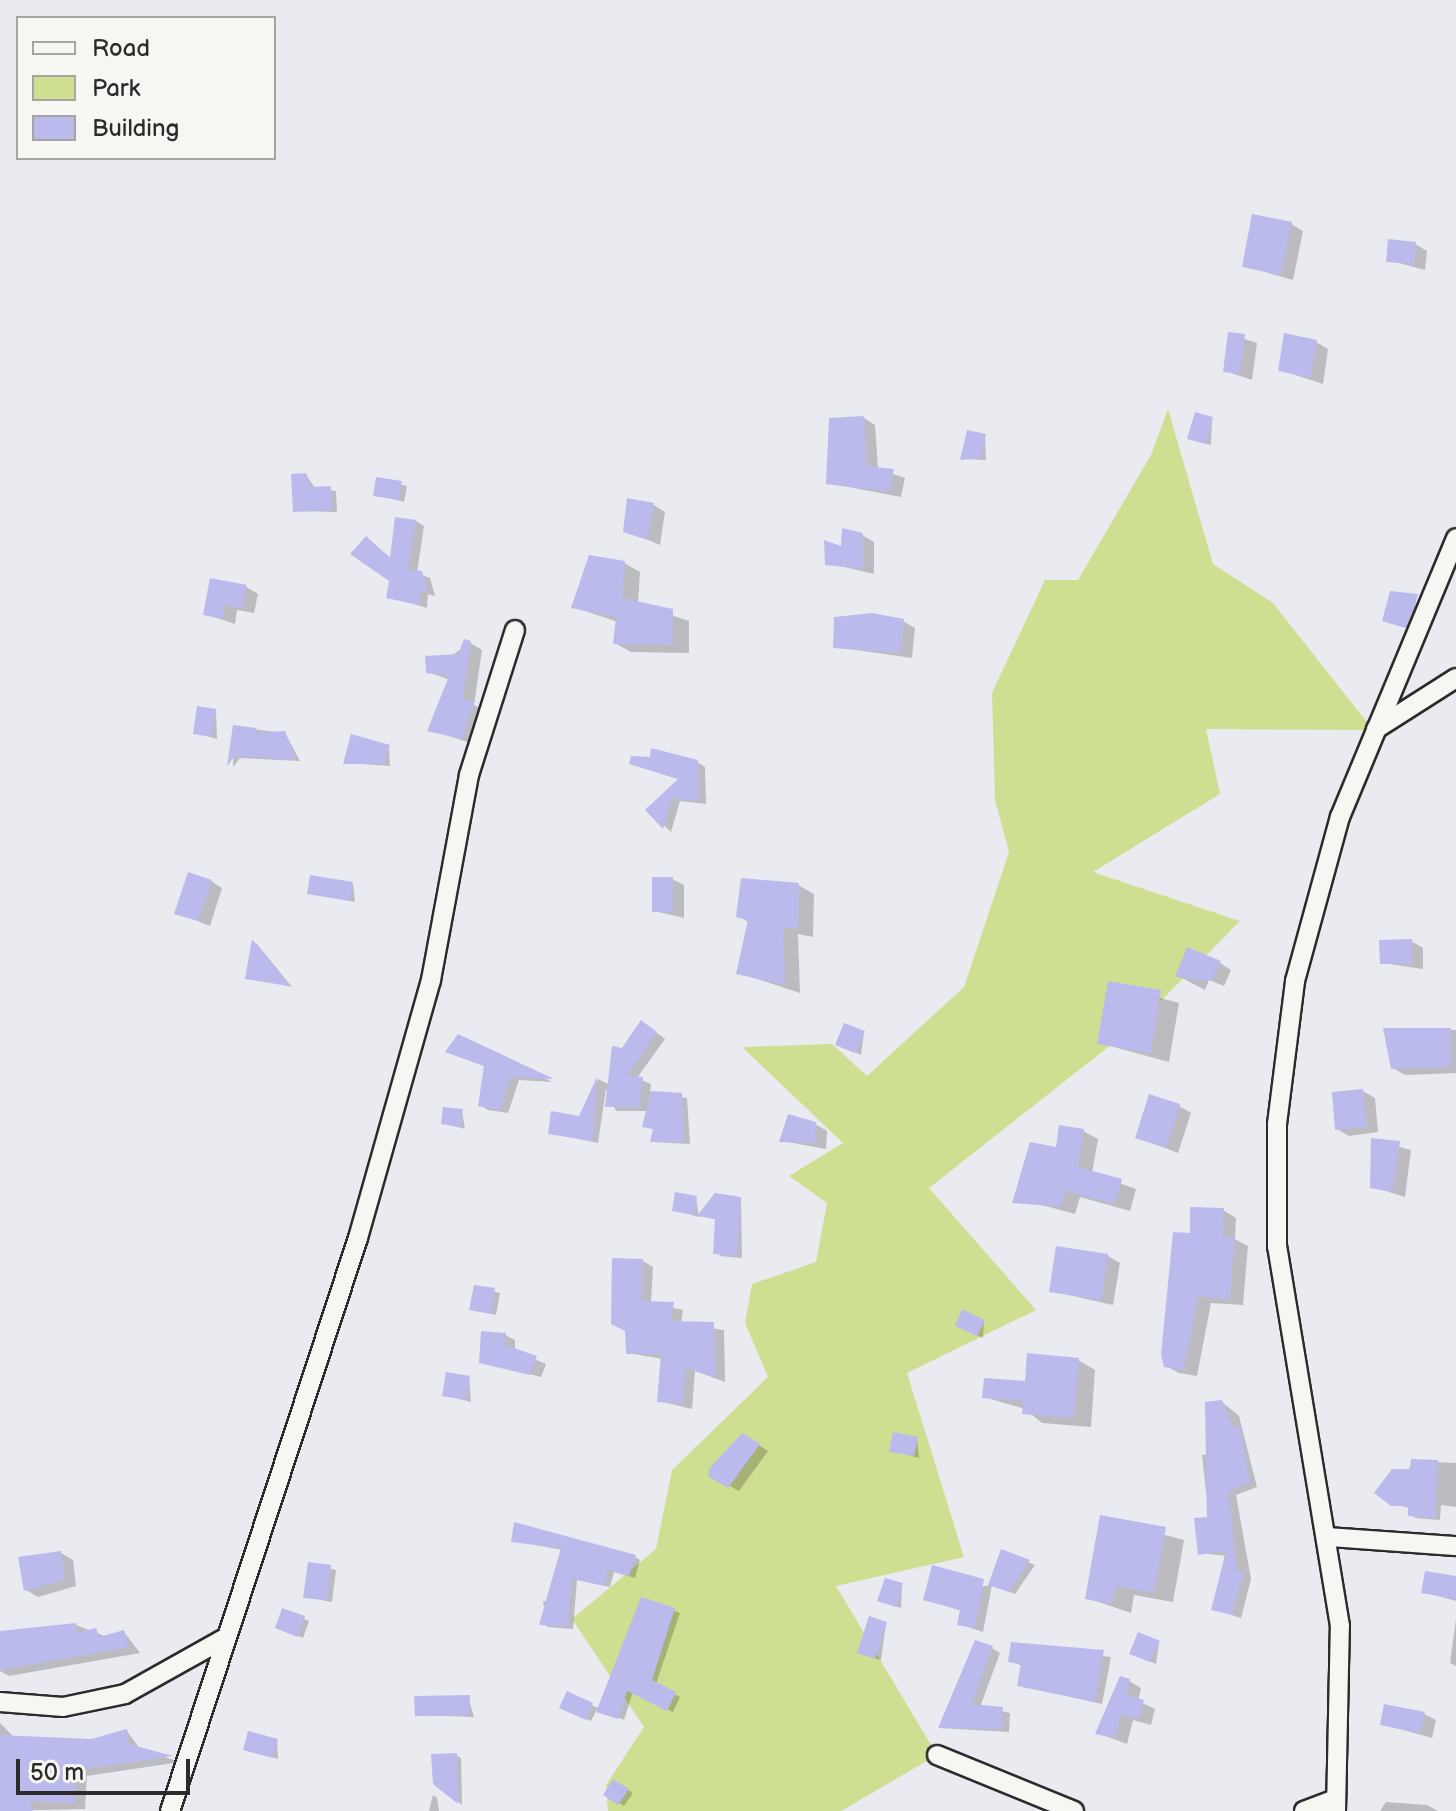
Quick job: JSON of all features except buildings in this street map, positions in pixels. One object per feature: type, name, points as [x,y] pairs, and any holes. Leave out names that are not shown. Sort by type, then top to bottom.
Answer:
[{"type":"street","points":[[1304,1811],[1336,1805],[1342,1680],[1329,1537],[1272,1192],[1295,981],[1373,730],[1456,538]]},
{"type":"street","points":[[170,1811],[358,1238],[431,980],[469,775],[515,630]]},
{"type":"street","points":[[1373,730],[1456,678]]},
{"type":"street","points":[[1329,1537],[1456,1546]]},
{"type":"street","points":[[0,1702],[63,1707],[125,1694],[225,1638]]},
{"type":"street","points":[[937,1755],[1074,1811]]},
{"type":"green space","points":[[1168,409],[1213,564],[1273,603],[1373,730],[1206,729],[1220,794],[1093,872],[1240,921],[1140,1022],[929,1188],[1036,1310],[907,1373],[964,1557],[836,1586],[937,1755],[841,1811],[608,1811],[606,1785],[644,1727],[572,1619],[656,1549],[672,1470],[768,1377],[745,1323],[752,1284],[816,1262],[827,1203],[789,1176],[843,1143],[742,1047],[832,1044],[867,1076],[964,987],[1009,852],[995,800],[992,693],[1045,580],[1078,580],[1151,455]]}]
